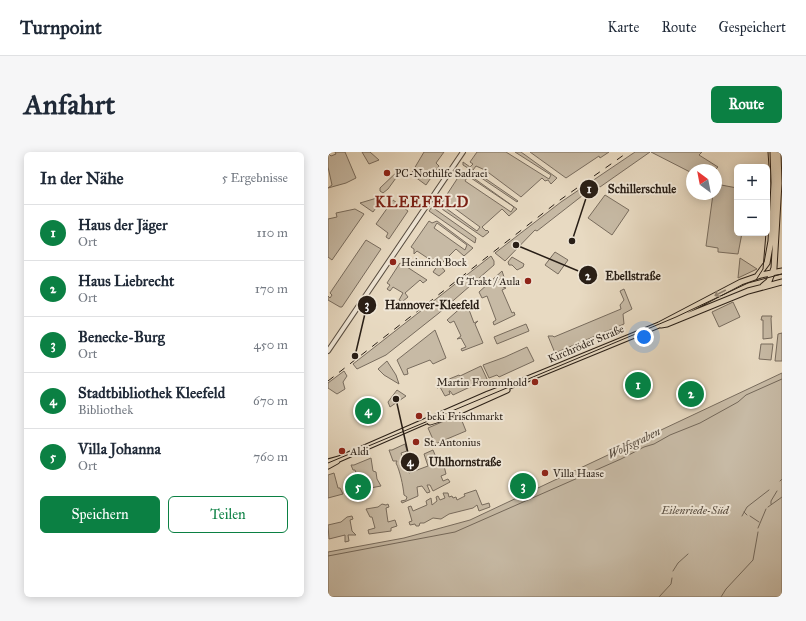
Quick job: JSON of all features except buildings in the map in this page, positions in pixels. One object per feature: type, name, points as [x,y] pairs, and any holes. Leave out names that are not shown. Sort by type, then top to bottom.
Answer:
[{"type":"main road","points":[[755,277],[764,269],[769,256],[774,183],[773,152]]},
{"type":"main road","points":[[763,286],[773,273],[775,259],[779,183],[778,152]]},
{"type":"main road","points":[[769,256],[773,273],[782,282]]},
{"type":"main road","points":[[775,259],[782,268]]},
{"type":"main road","name":"Kirchröder Straße","points":[[328,462],[339,459],[424,423],[455,413],[520,382],[659,325],[741,282],[755,277],[782,271]]},
{"type":"main road","name":"Kirchröder Straße","points":[[659,325],[667,324],[763,286],[782,282]]},
{"type":"main road","points":[[700,303],[699,308],[702,310]]},
{"type":"main road","name":"Kirchröder Straße","points":[[328,466],[339,459]]},
{"type":"street","points":[[328,351],[463,152]]},
{"type":"green space","points":[[335,152],[345,152],[356,178],[346,183],[328,188],[332,185],[328,167],[328,153],[331,156],[336,154]]},
{"type":"green space","points":[[362,152],[370,152],[379,160],[369,164]]},
{"type":"green space","points":[[424,152],[444,152],[436,163],[439,166],[426,185],[411,174]]},
{"type":"green space","points":[[477,152],[506,152],[549,179],[551,175],[515,152],[521,152],[557,178],[551,184],[548,180],[545,181],[542,178],[521,197],[485,170],[476,166],[473,170],[518,201],[517,202],[471,171],[472,169],[471,170],[463,165],[463,162],[470,167],[473,164],[470,162]]},
{"type":"green space","points":[[530,152],[609,152],[600,158],[599,156],[566,178]]},
{"type":"green space","points":[[635,152],[650,152],[600,187],[596,185],[537,231],[535,230],[505,261],[495,253],[561,202]]},
{"type":"green space","points":[[651,152],[702,152],[699,155],[713,164],[686,164],[686,170]]},
{"type":"green space","points":[[400,169],[401,171],[388,189],[383,193],[380,191],[380,188]]},
{"type":"green space","points":[[468,174],[517,209],[509,216],[502,209],[482,227],[489,232],[483,237],[442,209],[445,205],[442,202],[459,176],[463,178]],"holes":[[[468,176],[514,207],[511,212],[465,181]],[[450,205],[480,227],[477,231],[447,209]]]},
{"type":"green space","points":[[722,185],[734,187],[734,236],[741,236],[738,254],[718,252],[718,248],[706,246],[712,200],[722,200]]},
{"type":"green space","points":[[605,195],[629,210],[612,235],[588,218]]},
{"type":"green space","points":[[377,198],[381,201],[373,212],[360,203]]},
{"type":"green space","points":[[393,200],[408,211],[389,239],[386,237],[388,233],[376,224]]},
{"type":"green space","points":[[432,207],[476,238],[475,243],[429,211]]},
{"type":"green space","points":[[355,209],[364,214],[332,260],[328,257],[328,219],[337,217],[336,213]]},
{"type":"green space","points":[[429,221],[432,223],[437,221],[473,248],[464,256],[456,249],[440,265],[445,271],[439,276],[433,272],[438,265],[417,251],[414,254],[414,249],[411,247]],"holes":[[[437,223],[467,245],[465,250],[434,228]]]},
{"type":"green space","points":[[366,240],[381,249],[342,307],[340,307],[328,300],[328,296],[330,298],[332,295],[330,293]]},
{"type":"green space","points":[[555,252],[568,260],[558,274],[545,265]]},
{"type":"green space","points":[[491,256],[494,261],[494,265],[439,313],[386,355],[357,369],[353,364]]},
{"type":"green space","points":[[512,257],[524,264],[523,267],[517,270],[512,265],[509,265],[508,262]]},
{"type":"green space","points":[[740,258],[757,269],[738,278]]},
{"type":"green space","points":[[400,263],[404,265],[405,263],[407,267],[427,280],[423,283],[420,280],[405,293],[408,297],[402,302],[399,300],[403,293],[393,287],[390,291],[387,289],[390,285],[387,283]]},
{"type":"green space","points":[[502,271],[504,277],[500,279],[503,287],[506,288],[502,290],[512,313],[514,312],[515,315],[494,325],[493,322],[496,320],[487,296],[482,298],[479,292],[489,283],[492,283],[491,281]]},
{"type":"green space","points":[[624,289],[632,309],[623,314],[624,324],[555,353],[548,336],[554,337],[621,309],[620,305],[624,300],[620,291]]},
{"type":"green space","points":[[472,298],[473,306],[468,307],[474,323],[478,321],[475,324],[483,343],[462,351],[461,349],[466,347],[461,338],[457,339],[461,336],[454,321],[450,323],[447,320]]},
{"type":"green space","points":[[733,302],[740,317],[719,327],[712,312]]},
{"type":"green space","points":[[762,316],[772,316],[772,338],[763,339]]},
{"type":"green space","points":[[526,324],[529,331],[497,344],[494,337]]},
{"type":"green space","points":[[435,330],[446,358],[433,364],[430,360],[407,369],[408,374],[404,375],[397,360]]},
{"type":"green space","points":[[782,333],[782,361],[775,361],[778,334]]},
{"type":"green space","points":[[761,344],[773,344],[771,360],[759,359]]},
{"type":"green space","points":[[527,347],[534,361],[499,377],[497,375],[489,378],[483,365]]},
{"type":"green space","points":[[387,361],[396,375],[399,384],[384,375],[378,369]]},
{"type":"green space","points":[[481,366],[487,379],[453,395],[449,391],[450,394],[445,396],[440,387],[437,388],[437,384],[459,375],[460,376]]},
{"type":"green space","points":[[344,371],[347,376],[343,382],[345,389],[337,394],[328,388],[328,383]]},
{"type":"green space","name":"Eilenriede-Süd","points":[[782,373],[782,597],[328,597],[328,552],[404,538],[470,520]]},
{"type":"green space","points":[[397,390],[406,396],[390,407],[388,402]]},
{"type":"green space","points":[[458,415],[460,416],[466,431],[435,444],[428,428]]},
{"type":"green space","points":[[405,444],[407,451],[401,453],[409,473],[428,466],[424,454],[433,450],[440,467],[444,466],[446,474],[441,476],[443,481],[448,479],[450,482],[433,491],[430,485],[427,485],[430,492],[427,493],[422,486],[417,487],[418,496],[402,503],[401,501],[406,500],[407,497],[404,495],[399,470],[396,463],[397,461],[393,461],[389,450]]},
{"type":"green space","points":[[371,458],[373,471],[376,472],[377,479],[381,486],[365,489],[362,492],[360,488],[361,483],[360,484],[355,470],[353,470],[351,465]]},
{"type":"green space","points":[[334,473],[338,488],[340,488],[343,494],[328,498],[328,475]]},
{"type":"green space","points":[[476,490],[482,505],[489,503],[490,507],[479,511],[477,505],[473,508],[449,514],[441,519],[433,518],[424,523],[420,523],[419,526],[416,526],[415,524],[410,525],[409,522],[412,521],[408,507],[411,506],[413,511],[427,505],[426,501],[431,498],[432,505],[437,501],[436,497],[438,496],[440,500],[445,498],[443,493],[448,493],[449,497],[456,497],[457,500],[465,496],[464,494]]},
{"type":"green space","points":[[382,504],[388,504],[389,507],[386,508],[388,522],[395,520],[397,526],[391,528],[391,531],[369,534],[368,530],[375,528],[372,517],[370,517],[366,509],[378,507]]},
{"type":"green space","points":[[352,516],[353,519],[350,520],[352,531],[356,535],[348,535],[349,541],[345,542],[345,535],[329,539],[328,525],[341,522],[347,517]]},
{"type":"waterway","name":"Wolfsgraben","points":[[328,556],[455,532],[621,459],[670,435],[700,423],[738,402],[746,395],[782,379]]},
{"type":"waterway","points":[[742,516],[747,507],[769,490]]},
{"type":"waterway","points":[[771,504],[771,501],[777,491]]},
{"type":"waterway","points":[[768,507],[782,497]]},
{"type":"waterway","points":[[758,528],[766,509]]},
{"type":"waterway","points":[[744,512],[747,515]]},
{"type":"waterway","points":[[750,516],[759,522]]},
{"type":"waterway","points":[[721,597],[726,589],[753,560],[758,532]]},
{"type":"waterway","points":[[673,571],[678,563],[688,554]]},
{"type":"waterway","points":[[659,597],[671,584],[672,578]]},
{"type":"tram line","points":[[768,152],[770,181],[769,200]]},
{"type":"tram line","points":[[756,280],[763,269],[766,236]]},
{"type":"tram line","points":[[328,463],[676,317],[748,283],[782,274]]},
{"type":"railway","points":[[328,381],[560,200],[628,152]]},
{"type":"place","name":"PC-Nothilfe Sadraei","points":[[387,173]]},
{"type":"place","name":"Schillerschule","points":[[572,241]]},
{"type":"place","name":"Ebellstraße","points":[[516,245]]},
{"type":"place","name":"Heinrich Bock","points":[[393,262]]},
{"type":"place","name":"G Trakt / Aula","points":[[528,281]]},
{"type":"place","name":"Hannover-Kleefeld","points":[[355,356]]},
{"type":"place","name":"Martin Frommhold","points":[[535,382]]},
{"type":"place","name":"Haus der Jäger","points":[[638,385]]},
{"type":"place","name":"Haus Liebrecht","points":[[691,394]]},
{"type":"place","name":"Uhlhornstraße","points":[[396,399]]},
{"type":"place","name":"Stadtbibliothek Kleefeld","points":[[368,411]]},
{"type":"place","name":"beki Frischmarkt","points":[[419,416]]},
{"type":"place","name":"St. Antonius","points":[[416,442]]},
{"type":"place","name":"Aldi","points":[[342,451]]},
{"type":"place","name":"Villa Haase","points":[[545,473]]},
{"type":"place","name":"Benecke-Burg","points":[[523,486]]},
{"type":"place","name":"Villa Johanna","points":[[358,487]]},
{"type":"district","name":"KLEEFELD","points":[[422,202]]}]
